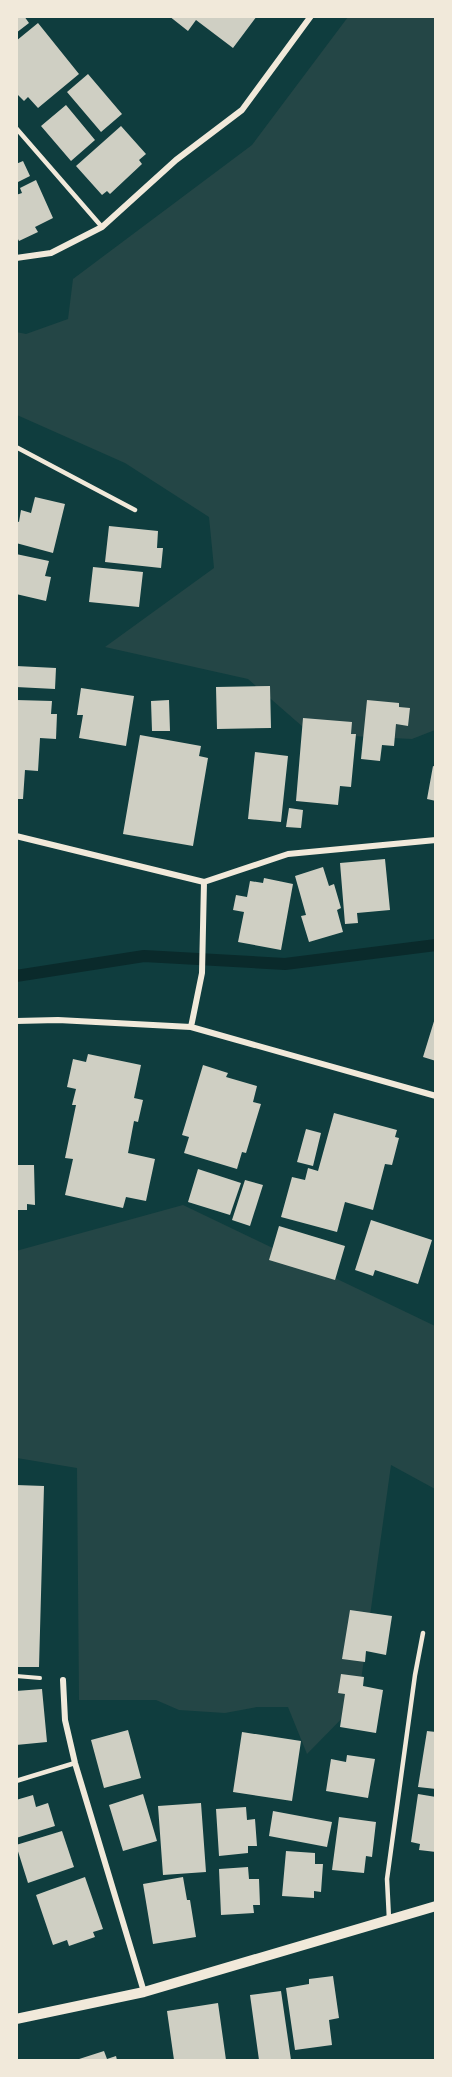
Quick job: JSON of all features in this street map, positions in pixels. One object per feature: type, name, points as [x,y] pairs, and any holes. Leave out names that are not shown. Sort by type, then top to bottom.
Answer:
[{"type":"street","points":[[16,258],[51,253],[102,227],[176,160],[242,110],[311,16]]},
{"type":"street","points":[[16,836],[204,882],[288,854],[435,840]]},
{"type":"street","points":[[191,1027],[202,973],[204,882]]},
{"type":"street","points":[[16,1021],[58,1020],[191,1027],[435,1096]]},
{"type":"street","points":[[63,1680],[65,1720],[75,1763],[144,1992]]},
{"type":"street","points":[[16,2019],[144,1992],[435,1906]]},
{"type":"lane","points":[[16,128],[102,227]]},
{"type":"lane","points":[[16,447],[135,510]]},
{"type":"lane","points":[[388,1919],[388,1867],[414,1675],[423,1633]]},
{"type":"lane","points":[[16,1781],[75,1763]]},
{"type":"shaded area","points":[[348,17],[435,17],[435,730],[412,739],[311,734],[248,679],[105,647],[214,568],[209,517],[125,463],[17,415],[16,332],[26,334],[68,319],[73,279],[252,145]]},
{"type":"shaded area","points":[[183,1205],[435,1326],[435,1489],[391,1465],[358,1702],[307,1754],[288,1707],[257,1707],[225,1713],[179,1710],[156,1700],[79,1700],[77,1468],[17,1458],[16,1251]]},
{"type":"building","points":[[16,16],[24,16],[29,23],[16,33]]},
{"type":"building","points":[[169,16],[257,16],[233,48],[196,20],[188,31]]},
{"type":"building","points":[[38,23],[79,74],[38,108],[28,97],[24,101],[16,93],[16,41]]},
{"type":"building","points":[[88,74],[122,114],[101,132],[67,92]]},
{"type":"building","points":[[66,105],[95,140],[71,161],[41,126]]},
{"type":"building","points":[[121,126],[146,154],[139,160],[142,164],[110,194],[107,191],[102,195],[76,166]]},
{"type":"building","points":[[23,161],[30,176],[16,183],[16,164]]},
{"type":"building","points":[[36,180],[53,218],[35,227],[38,232],[19,241],[16,235],[16,195],[22,193],[20,188]]},
{"type":"building","points":[[35,497],[65,504],[53,553],[16,543],[16,521],[19,522],[21,510],[31,513]]},
{"type":"building","points":[[109,526],[158,531],[157,548],[163,548],[161,568],[105,562]]},
{"type":"building","points":[[16,554],[49,561],[45,576],[51,577],[46,601],[16,594]]},
{"type":"building","points":[[93,567],[143,572],[139,607],[89,602]]},
{"type":"building","points":[[16,666],[56,668],[55,689],[16,687]]},
{"type":"building","points":[[270,686],[271,728],[217,729],[216,687]]},
{"type":"building","points":[[81,688],[134,696],[126,746],[79,738],[83,715],[77,715]]},
{"type":"building","points":[[16,700],[52,701],[51,714],[57,714],[56,739],[40,738],[38,771],[25,770],[23,799],[16,799]]},
{"type":"building","points":[[169,700],[170,731],[152,731],[151,701]]},
{"type":"building","points":[[367,700],[399,703],[399,707],[410,708],[408,726],[396,724],[394,746],[382,745],[380,761],[361,759]]},
{"type":"building","points":[[303,718],[352,722],[351,734],[356,734],[351,787],[340,786],[338,805],[296,801]]},
{"type":"building","points":[[140,735],[201,746],[199,756],[208,758],[193,846],[123,834]]},
{"type":"building","points":[[255,752],[288,756],[281,822],[248,819]]},
{"type":"building","points":[[433,766],[436,767],[436,801],[427,799]]},
{"type":"building","points":[[289,808],[303,810],[301,828],[286,827]]},
{"type":"building","points":[[385,859],[390,910],[357,913],[358,923],[345,924],[340,863]]},
{"type":"building","points":[[323,867],[329,886],[334,884],[341,908],[337,910],[343,932],[309,942],[301,916],[306,915],[295,876]]},
{"type":"building","points":[[264,878],[293,884],[281,950],[238,942],[244,912],[233,910],[236,895],[247,897],[250,881],[263,883]]},
{"type":"building","points":[[436,1018],[436,1061],[423,1057]]},
{"type":"building","points":[[88,1054],[141,1065],[134,1098],[143,1100],[138,1122],[134,1121],[128,1153],[155,1159],[146,1201],[126,1197],[123,1208],[65,1195],[73,1159],[65,1158],[76,1105],[72,1105],[76,1089],[67,1087],[73,1059],[86,1062]]},
{"type":"building","points":[[203,1065],[228,1073],[226,1077],[257,1086],[253,1102],[261,1104],[246,1153],[242,1152],[237,1169],[184,1153],[189,1137],[182,1135]]},
{"type":"building","points":[[334,1113],[397,1130],[395,1137],[399,1138],[392,1165],[385,1164],[373,1210],[345,1202],[337,1232],[281,1217],[292,1177],[305,1180],[308,1168],[318,1171]]},
{"type":"building","points":[[306,1129],[321,1133],[313,1166],[297,1162]]},
{"type":"building","points":[[16,1165],[34,1165],[35,1205],[27,1204],[27,1210],[16,1210]]},
{"type":"building","points":[[198,1169],[241,1183],[230,1215],[188,1202]]},
{"type":"building","points":[[245,1180],[263,1185],[250,1226],[232,1220]]},
{"type":"building","points":[[371,1220],[432,1240],[418,1284],[375,1270],[373,1276],[355,1270]]},
{"type":"building","points":[[279,1226],[345,1246],[335,1280],[269,1260]]},
{"type":"building","points":[[16,1485],[44,1486],[39,1667],[16,1667]]},
{"type":"building","points":[[350,1610],[392,1616],[386,1655],[366,1651],[365,1662],[342,1659]]},
{"type":"building","points":[[341,1674],[364,1677],[363,1686],[383,1690],[376,1733],[340,1727],[345,1694],[338,1693]]},
{"type":"building","points":[[42,1689],[47,1742],[16,1745],[16,1691]]},
{"type":"building","points":[[128,1730],[141,1778],[104,1788],[91,1740]]},
{"type":"building","points":[[427,1731],[436,1732],[436,1789],[418,1787]]},
{"type":"building","points":[[242,1732],[301,1741],[292,1801],[233,1792]]},
{"type":"building","points":[[347,1755],[375,1759],[368,1798],[326,1791],[331,1759],[346,1762]]},
{"type":"building","points":[[143,1794],[157,1841],[123,1851],[109,1805]]},
{"type":"building","points":[[418,1794],[436,1797],[436,1852],[419,1850],[420,1844],[411,1842]]},
{"type":"building","points":[[33,1795],[36,1807],[48,1803],[55,1826],[16,1838],[16,1800]]},
{"type":"building","points":[[201,1803],[206,1872],[163,1875],[158,1806]]},
{"type":"building","points":[[246,1807],[247,1820],[255,1819],[257,1846],[248,1846],[248,1853],[219,1856],[216,1809]]},
{"type":"building","points":[[273,1811],[332,1822],[327,1847],[269,1836]]},
{"type":"building","points":[[339,1817],[376,1822],[372,1857],[366,1856],[364,1873],[332,1870]]},
{"type":"building","points":[[62,1831],[74,1867],[28,1883],[16,1845]]},
{"type":"building","points":[[286,1851],[315,1853],[315,1864],[323,1864],[321,1892],[314,1891],[314,1898],[282,1896]]},
{"type":"building","points":[[248,1867],[249,1879],[259,1879],[260,1905],[253,1905],[254,1913],[221,1915],[219,1869]]},
{"type":"building","points":[[85,1877],[103,1929],[93,1932],[95,1937],[69,1946],[67,1940],[53,1945],[36,1895]]},
{"type":"building","points":[[183,1877],[187,1900],[190,1900],[196,1937],[153,1944],[143,1884]]},
{"type":"building","points":[[333,1976],[339,2018],[329,2020],[332,2045],[295,2050],[286,1988],[309,1984],[309,1979]]},
{"type":"building","points":[[281,1991],[291,2060],[259,2060],[250,1995]]},
{"type":"building","points":[[218,2003],[226,2060],[174,2060],[167,2011]]},
{"type":"building","points":[[104,2051],[107,2059],[116,2056],[117,2060],[76,2060]]},
{"type":"waterway","points":[[16,976],[144,956],[285,964],[436,945]]}]
